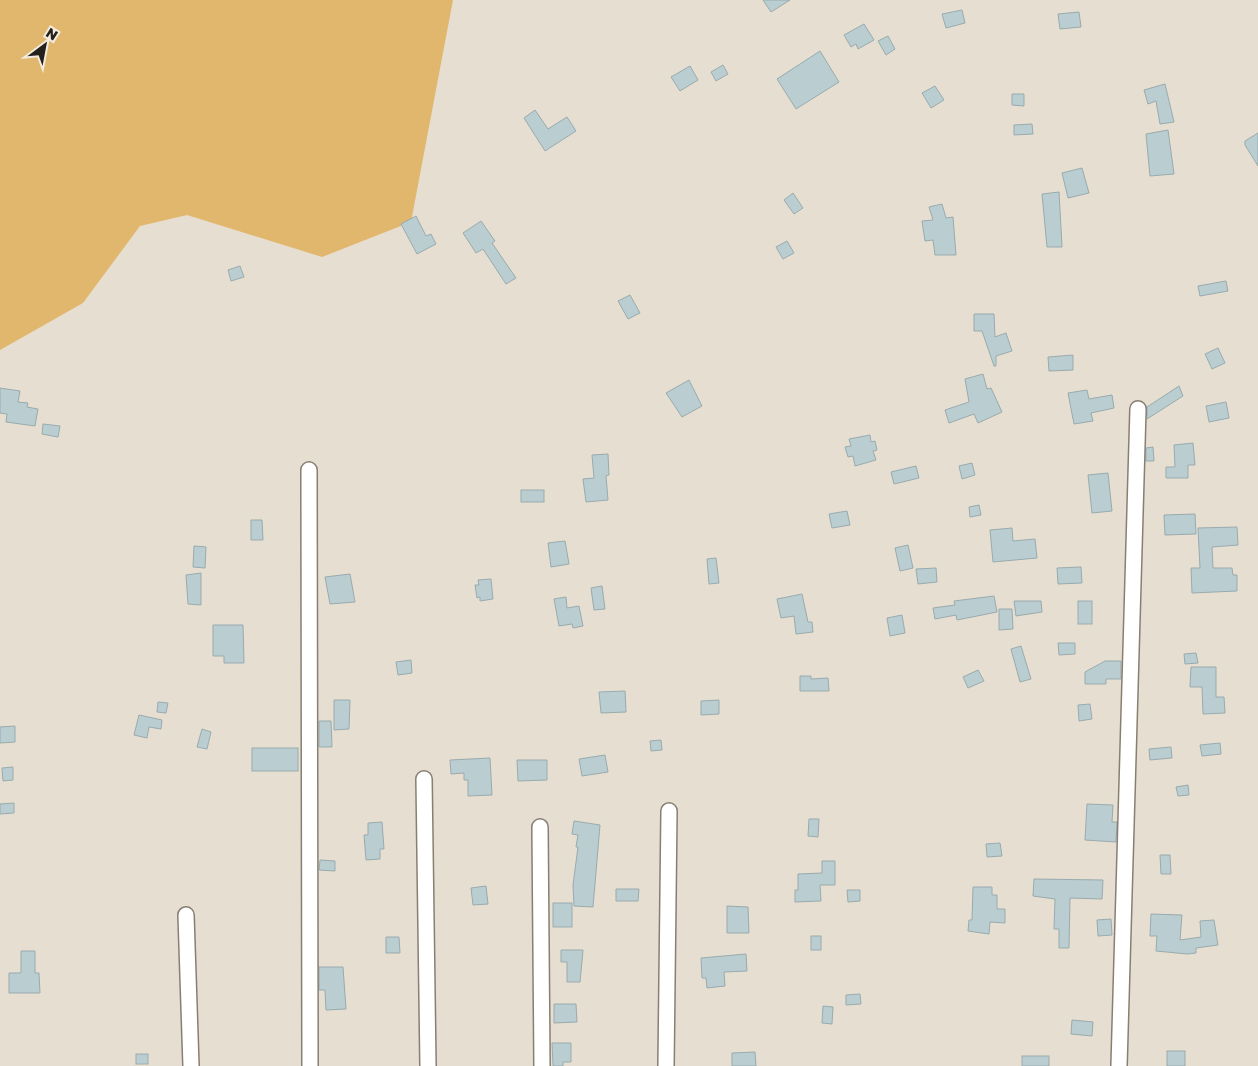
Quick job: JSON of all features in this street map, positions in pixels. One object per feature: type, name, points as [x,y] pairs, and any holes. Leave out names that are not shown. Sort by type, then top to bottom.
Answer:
[{"type":"street","points":[[1119,1066],[1138,410]]},
{"type":"street","points":[[309,470],[310,1066]]},
{"type":"street","points":[[424,779],[428,1066]]},
{"type":"street","points":[[666,1066],[669,811]]},
{"type":"street","points":[[540,827],[542,1066]]},
{"type":"street","points":[[186,915],[191,1066]]},
{"type":"shaded area","points":[[0,0],[453,0],[411,222],[322,257],[187,215],[140,226],[83,303],[0,350]]},
{"type":"building","points":[[763,0],[790,0],[771,12]]},
{"type":"building","points":[[962,10],[965,23],[946,28],[942,14]]},
{"type":"building","points":[[1079,12],[1081,27],[1060,29],[1058,14]]},
{"type":"building","points":[[864,24],[874,40],[858,49],[856,44],[851,47],[844,35]]},
{"type":"building","points":[[888,36],[895,49],[886,55],[878,41]]},
{"type":"building","points":[[820,51],[839,82],[796,109],[777,79]]},
{"type":"building","points":[[723,65],[728,74],[716,81],[711,72]]},
{"type":"building","points":[[690,66],[698,80],[680,91],[671,77]]},
{"type":"building","points":[[1165,84],[1174,122],[1160,124],[1156,101],[1148,104],[1144,90]]},
{"type":"building","points":[[935,86],[944,100],[931,108],[922,93]]},
{"type":"building","points":[[1012,94],[1024,94],[1024,106],[1012,105]]},
{"type":"building","points":[[535,110],[548,129],[567,117],[576,131],[545,151],[524,118]]},
{"type":"building","points":[[1032,124],[1033,134],[1014,135],[1014,125]]},
{"type":"building","points":[[1168,130],[1174,174],[1150,176],[1146,134]]},
{"type":"building","points":[[1258,133],[1258,166],[1245,145],[1245,141]]},
{"type":"building","points":[[1082,168],[1089,193],[1068,198],[1062,173]]},
{"type":"building","points":[[1059,192],[1062,247],[1047,247],[1042,194]]},
{"type":"building","points":[[793,193],[803,208],[794,214],[784,200]]},
{"type":"building","points":[[942,204],[946,218],[953,217],[956,255],[935,255],[933,240],[925,241],[922,221],[933,220],[929,207]]},
{"type":"building","points":[[416,216],[426,236],[431,234],[436,244],[417,254],[401,224]]},
{"type":"building","points":[[481,221],[495,241],[492,243],[516,278],[506,284],[483,249],[476,253],[463,233]]},
{"type":"building","points":[[787,241],[794,253],[783,259],[776,247]]},
{"type":"building","points":[[240,266],[244,277],[231,281],[228,270]]},
{"type":"building","points":[[1226,281],[1228,291],[1200,296],[1198,286]]},
{"type":"building","points":[[630,295],[640,313],[628,319],[618,301]]},
{"type":"building","points":[[974,314],[994,314],[995,337],[1006,333],[1012,351],[996,356],[996,366],[994,366],[982,331],[974,331]]},
{"type":"building","points":[[1218,348],[1225,363],[1212,369],[1205,354]]},
{"type":"building","points":[[1073,355],[1073,370],[1049,371],[1048,357]]},
{"type":"building","points":[[983,374],[987,389],[991,388],[1002,412],[978,423],[974,414],[949,423],[945,410],[969,402],[965,379]]},
{"type":"building","points":[[689,380],[702,406],[682,417],[666,393]]},
{"type":"building","points":[[1179,386],[1183,396],[1147,419],[1147,407]]},
{"type":"building","points":[[0,388],[20,391],[18,402],[28,403],[27,407],[38,409],[35,426],[6,422],[7,414],[0,413]]},
{"type":"building","points":[[1087,390],[1089,399],[1112,395],[1114,408],[1091,413],[1093,421],[1074,424],[1068,393]]},
{"type":"building","points":[[1226,402],[1229,418],[1209,422],[1206,406]]},
{"type":"building","points":[[43,424],[60,426],[58,437],[42,434]]},
{"type":"building","points":[[870,435],[871,442],[875,441],[877,450],[873,451],[876,460],[855,466],[853,456],[848,457],[845,447],[851,446],[849,439]]},
{"type":"building","points":[[1193,443],[1195,465],[1188,465],[1188,478],[1166,478],[1166,467],[1175,467],[1174,445]]},
{"type":"building","points":[[1153,447],[1154,461],[1146,461],[1146,448]]},
{"type":"building","points":[[608,454],[609,475],[606,476],[608,500],[586,502],[583,479],[594,478],[592,455]]},
{"type":"building","points":[[972,463],[975,475],[962,479],[959,466]]},
{"type":"building","points":[[916,466],[919,478],[894,484],[891,472]]},
{"type":"building","points":[[1108,473],[1112,511],[1092,513],[1088,475]]},
{"type":"building","points":[[521,490],[544,490],[544,502],[521,502]]},
{"type":"building","points":[[979,505],[981,515],[970,517],[969,507]]},
{"type":"building","points":[[847,511],[850,525],[832,528],[829,514]]},
{"type":"building","points":[[1195,514],[1196,534],[1165,535],[1164,515]]},
{"type":"building","points":[[251,520],[262,520],[263,540],[251,540]]},
{"type":"building","points":[[1237,527],[1238,545],[1212,547],[1213,568],[1232,568],[1233,575],[1237,575],[1237,591],[1192,593],[1191,568],[1200,568],[1198,528]]},
{"type":"building","points":[[1012,528],[1013,541],[1035,539],[1037,558],[993,562],[990,530]]},
{"type":"building","points":[[565,541],[569,564],[551,567],[548,543]]},
{"type":"building","points":[[908,545],[913,568],[900,571],[895,548]]},
{"type":"building","points":[[194,546],[206,547],[205,568],[193,567]]},
{"type":"building","points":[[716,558],[719,583],[709,584],[707,559]]},
{"type":"building","points":[[1081,567],[1082,583],[1058,584],[1057,568]]},
{"type":"building","points":[[936,568],[937,582],[918,584],[916,569]]},
{"type":"building","points":[[201,573],[201,605],[188,604],[186,575]]},
{"type":"building","points":[[350,574],[355,602],[330,604],[325,577]]},
{"type":"building","points":[[491,579],[493,599],[480,601],[480,597],[477,598],[475,585],[479,585],[478,580]]},
{"type":"building","points":[[602,586],[605,609],[594,610],[591,588]]},
{"type":"building","points":[[802,594],[808,622],[812,622],[813,632],[796,634],[794,616],[781,618],[777,599]]},
{"type":"building","points":[[994,596],[997,612],[957,620],[956,615],[935,619],[933,608],[955,605],[954,601]]},
{"type":"building","points":[[566,597],[567,608],[579,606],[583,626],[573,628],[572,624],[559,626],[554,599]]},
{"type":"building","points":[[1014,601],[1041,601],[1042,612],[1016,616]]},
{"type":"building","points":[[1078,601],[1092,601],[1092,624],[1078,624]]},
{"type":"building","points":[[999,609],[1012,609],[1013,629],[999,630]]},
{"type":"building","points":[[902,615],[905,633],[890,636],[887,618]]},
{"type":"building","points":[[213,625],[243,625],[244,663],[224,663],[224,656],[213,656]]},
{"type":"building","points":[[1058,643],[1075,643],[1075,654],[1059,655]]},
{"type":"building","points":[[1021,646],[1031,679],[1020,682],[1011,649]]},
{"type":"building","points":[[1196,653],[1198,663],[1185,664],[1184,654]]},
{"type":"building","points":[[411,660],[412,673],[398,675],[396,662]]},
{"type":"building","points":[[1105,661],[1121,661],[1121,679],[1106,679],[1106,684],[1085,684],[1085,672]]},
{"type":"building","points":[[1191,667],[1216,667],[1216,697],[1224,697],[1225,713],[1203,714],[1202,687],[1190,687]]},
{"type":"building","points":[[978,670],[984,681],[968,688],[963,677]]},
{"type":"building","points":[[800,676],[811,676],[811,679],[828,678],[829,691],[800,691]]},
{"type":"building","points":[[625,691],[626,712],[601,713],[599,692]]},
{"type":"building","points":[[334,700],[350,700],[349,729],[334,730]]},
{"type":"building","points":[[719,700],[719,714],[701,715],[701,701]]},
{"type":"building","points":[[158,702],[168,703],[166,713],[157,712]]},
{"type":"building","points":[[1090,704],[1092,719],[1079,721],[1078,705]]},
{"type":"building","points":[[139,715],[162,720],[161,729],[149,727],[147,738],[134,735]]},
{"type":"building","points":[[319,721],[331,721],[332,747],[319,747]]},
{"type":"building","points":[[15,726],[15,742],[0,743],[0,727]]},
{"type":"building","points":[[202,729],[211,732],[207,749],[197,747]]},
{"type":"building","points":[[661,740],[662,750],[651,751],[650,741]]},
{"type":"building","points":[[1220,743],[1221,754],[1202,756],[1200,745]]},
{"type":"building","points":[[1171,747],[1172,758],[1150,760],[1149,749]]},
{"type":"building","points":[[252,748],[298,748],[298,771],[252,771]]},
{"type":"building","points":[[605,755],[608,772],[582,776],[579,759]]},
{"type":"building","points":[[490,758],[492,795],[468,796],[468,780],[464,780],[464,773],[451,774],[450,760]]},
{"type":"building","points":[[517,760],[547,760],[547,780],[518,781]]},
{"type":"building","points":[[13,767],[13,780],[3,781],[2,768]]},
{"type":"building","points":[[1188,785],[1189,795],[1178,796],[1176,787]]},
{"type":"building","points":[[14,803],[14,813],[0,814],[0,804]]},
{"type":"building","points":[[1087,804],[1113,805],[1112,822],[1117,822],[1116,842],[1085,840]]},
{"type":"building","points":[[809,819],[819,819],[818,837],[808,836]]},
{"type":"building","points":[[574,821],[600,825],[593,907],[574,906],[573,885],[578,835],[572,834]]},
{"type":"building","points":[[382,822],[384,849],[380,849],[380,859],[366,860],[364,835],[368,835],[368,823]]},
{"type":"building","points":[[1000,843],[1002,856],[987,857],[986,844]]},
{"type":"building","points":[[1160,855],[1170,855],[1171,874],[1161,874]]},
{"type":"building","points":[[320,860],[335,861],[335,871],[319,870]]},
{"type":"building","points":[[822,861],[835,861],[835,885],[820,885],[821,901],[795,902],[795,890],[798,890],[798,874],[822,873]]},
{"type":"building","points":[[1034,879],[1103,880],[1102,899],[1070,898],[1069,948],[1059,948],[1059,929],[1054,929],[1055,899],[1033,896]]},
{"type":"building","points":[[486,886],[488,904],[473,905],[471,888]]},
{"type":"building","points":[[973,887],[992,887],[992,895],[997,895],[997,909],[1005,909],[1005,923],[990,922],[989,934],[968,931],[969,920],[972,920]]},
{"type":"building","points":[[616,889],[639,889],[638,901],[616,901]]},
{"type":"building","points":[[847,890],[860,890],[860,901],[848,902]]},
{"type":"building","points":[[553,903],[572,903],[572,927],[553,927]]},
{"type":"building","points":[[727,906],[748,907],[749,933],[727,933]]},
{"type":"building","points":[[1151,914],[1182,915],[1180,940],[1201,937],[1200,921],[1214,920],[1218,945],[1196,948],[1196,953],[1187,954],[1156,951],[1157,936],[1150,936]]},
{"type":"building","points":[[1111,919],[1112,935],[1098,936],[1097,920]]},
{"type":"building","points":[[811,936],[821,936],[821,950],[811,950]]},
{"type":"building","points":[[386,937],[399,937],[400,953],[386,953]]},
{"type":"building","points":[[561,950],[583,950],[580,982],[567,982],[567,962],[561,962]]},
{"type":"building","points":[[21,951],[35,951],[35,973],[39,973],[40,993],[9,993],[9,973],[21,973]]},
{"type":"building","points":[[746,954],[747,971],[724,972],[725,986],[707,988],[706,978],[702,978],[701,958]]},
{"type":"building","points":[[319,967],[343,967],[346,1009],[326,1010],[325,990],[319,990]]},
{"type":"building","points":[[860,994],[861,1004],[846,1005],[846,995]]},
{"type":"building","points":[[554,1004],[576,1004],[577,1022],[554,1023]]},
{"type":"building","points":[[823,1006],[833,1007],[832,1024],[822,1023]]},
{"type":"building","points":[[1072,1020],[1093,1022],[1092,1036],[1071,1034]]},
{"type":"building","points":[[552,1043],[571,1043],[571,1062],[563,1062],[563,1066],[553,1066]]},
{"type":"building","points":[[1167,1051],[1185,1051],[1185,1066],[1167,1066]]},
{"type":"building","points":[[755,1052],[756,1066],[732,1066],[732,1053]]},
{"type":"building","points":[[136,1054],[148,1054],[148,1064],[136,1064]]},
{"type":"building","points":[[1022,1056],[1049,1056],[1049,1066],[1022,1066]]}]
